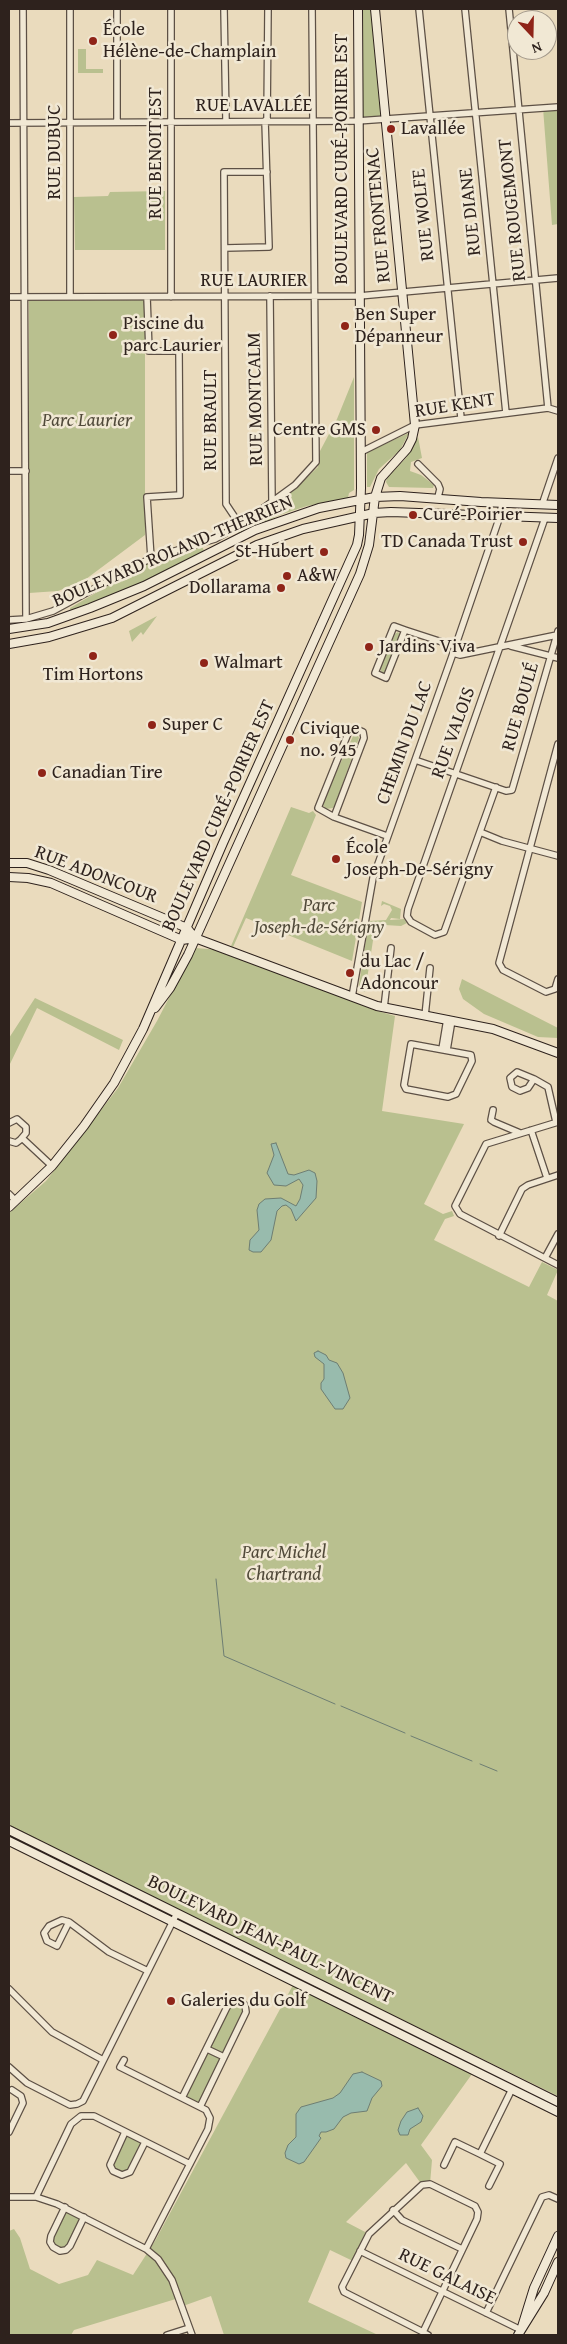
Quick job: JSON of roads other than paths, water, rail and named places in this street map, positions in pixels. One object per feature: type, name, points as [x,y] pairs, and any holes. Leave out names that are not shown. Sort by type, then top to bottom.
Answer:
[{"type":"main road","name":"BOULEVARD CURÉ-POIRIER EST","points":[[150,1015],[159,988],[357,545],[361,516],[357,121],[358,9]]},
{"type":"main road","name":"RUE FRONTENAC","points":[[375,9],[387,118],[415,425],[408,449],[381,478],[375,497]]},
{"type":"main road","name":"BOULEVARD CURÉ-POIRIER EST","points":[[9,1207],[52,1166],[84,1126],[114,1083],[150,1015],[178,975],[360,574],[370,545],[375,497]]},
{"type":"main road","name":"BOULEVARD ROLAND-THERRIEN","points":[[9,629],[48,623],[74,614],[144,586],[256,530],[319,508],[375,497],[438,497],[558,505]]},
{"type":"main road","name":"BOULEVARD ROLAND-THERRIEN","points":[[9,644],[49,638],[112,618],[258,545],[303,529],[374,513],[416,512],[558,518]]},
{"type":"main road","name":"RUE ADONCOUR","points":[[9,863],[27,863],[49,870],[187,928],[195,938]]},
{"type":"main road","name":"RUE ADONCOUR","points":[[9,877],[28,878],[51,883],[182,940]]},
{"type":"main road","points":[[182,940],[195,938],[384,1008],[508,1033],[558,1052]]},
{"type":"main road","name":"BOULEVARD JEAN-PAUL-VINCENT","points":[[9,1830],[177,1913],[513,2085],[558,2114]]},
{"type":"main road","name":"BOULEVARD JEAN-PAUL-VINCENT","points":[[9,1841],[513,2085],[558,2102]]},
{"type":"main road","points":[[520,2333],[534,2288],[558,2236]]},
{"type":"main road","points":[[520,2333],[558,2262]]},
{"type":"main road","points":[[541,2272],[552,2276]]},
{"type":"street","points":[[23,9],[26,619]]},
{"type":"street","name":"RUE DUBUC","points":[[70,9],[70,296]]},
{"type":"street","points":[[117,9],[117,122]]},
{"type":"street","name":"RUE BENOIT EST","points":[[171,9],[171,297]]},
{"type":"street","points":[[224,9],[226,121]]},
{"type":"street","points":[[226,248],[269,247],[266,172],[268,9]]},
{"type":"street","points":[[9,620],[26,619],[65,606],[150,558],[208,541],[240,525],[306,474],[316,460],[312,9]]},
{"type":"street","name":"RUE WOLFE","points":[[419,9],[446,288],[461,418]]},
{"type":"street","name":"RUE DIANE","points":[[465,9],[506,413]]},
{"type":"street","name":"RUE ROUGEMONT","points":[[509,9],[548,408]]},
{"type":"street","name":"RUE LAVALLÉE","points":[[9,122],[357,121],[558,107]]},
{"type":"street","name":"RUE BRAULT","points":[[240,525],[226,504],[226,248],[224,172],[266,172]]},
{"type":"street","name":"RUE LAURIER","points":[[9,297],[359,296],[558,278]]},
{"type":"street","name":"RUE MONTCALM","points":[[270,296],[272,502]]},
{"type":"street","points":[[147,297],[149,351],[179,351],[180,495],[148,497],[150,558]]},
{"type":"street","name":"RUE KENT","points":[[361,452],[415,425],[548,408],[558,411]]},
{"type":"street","points":[[542,505],[558,458]]},
{"type":"street","points":[[418,464],[438,484],[440,490],[438,497]]},
{"type":"street","points":[[9,471],[26,471]]},
{"type":"street","name":"CHEMIN DU LAC","points":[[352,997],[369,890],[500,516],[502,502]]},
{"type":"street","name":"RUE VALOIS","points":[[480,832],[444,932],[439,935],[432,934],[409,921],[407,915],[456,774],[504,646],[545,518]]},
{"type":"street","points":[[405,630],[386,678],[375,673],[394,626],[455,646]]},
{"type":"street","points":[[453,653],[460,655],[558,633]]},
{"type":"street","name":"RUE BOULÉ","points":[[496,787],[508,791],[512,790],[558,633]]},
{"type":"street","points":[[504,646],[558,658]]},
{"type":"street","points":[[334,817],[364,738],[363,732],[356,729],[349,732],[318,804],[320,810],[334,817],[387,836]]},
{"type":"street","points":[[558,744],[498,963],[501,969],[548,993],[554,991],[558,979]]},
{"type":"street","points":[[415,760],[496,787],[480,832],[558,856]]},
{"type":"street","points":[[384,1008],[392,948]]},
{"type":"street","points":[[425,1016],[430,968]]},
{"type":"street","points":[[445,1049],[449,1020]]},
{"type":"street","points":[[410,1045],[445,1049],[472,1056],[472,1061],[456,1094],[448,1097],[406,1089],[404,1085],[410,1045]]},
{"type":"street","points":[[534,1079],[548,1086],[557,1122],[486,1144],[455,1204],[458,1213],[558,1265]]},
{"type":"street","points":[[493,1110],[491,1120],[520,1133]]},
{"type":"street","points":[[9,1123],[17,1119],[26,1127],[22,1138],[16,1143],[9,1141]]},
{"type":"street","points":[[531,1130],[547,1178]]},
{"type":"street","points":[[22,1138],[52,1166]]},
{"type":"street","points":[[500,1236],[522,1189],[528,1185],[558,1175]]},
{"type":"street","points":[[9,1194],[16,1201]]},
{"type":"street","points":[[545,1258],[558,1234]]},
{"type":"street","points":[[9,2067],[27,2084],[70,2105],[83,2101],[177,1913]]},
{"type":"street","points":[[70,1922],[57,1946],[46,1941],[44,1933],[49,1926],[62,1920],[70,1922],[109,1952],[148,1971]]},
{"type":"street","points":[[9,1989],[52,2032],[103,2060]]},
{"type":"street","points":[[182,2098],[229,2003],[237,2000],[245,2004],[246,2012],[200,2107]]},
{"type":"street","points":[[207,2049],[224,2057]]},
{"type":"street","points":[[124,2060],[120,2067],[206,2110],[210,2122],[146,2249]]},
{"type":"street","points":[[480,2154],[513,2085]]},
{"type":"street","points":[[9,2132],[23,2103],[21,2096],[12,2090]]},
{"type":"street","points":[[36,2197],[72,2124],[81,2116],[94,2116],[190,2164]]},
{"type":"street","points":[[125,2132],[110,2166],[113,2171],[122,2175],[130,2172],[145,2142]]},
{"type":"street","points":[[444,2165],[455,2142],[500,2164],[489,2186]]},
{"type":"street","points":[[426,2184],[430,2184],[475,2206],[478,2212],[478,2218],[442,2291],[425,2334],[344,2292],[342,2287],[369,2234],[393,2210],[426,2184]]},
{"type":"street","points":[[486,2313],[542,2197],[549,2195],[558,2199]]},
{"type":"street","points":[[9,2198],[36,2197],[65,2208],[146,2249],[158,2259],[172,2280],[192,2335]]},
{"type":"street","points":[[65,2208],[51,2236],[50,2242],[53,2247],[60,2251],[66,2250],[70,2246],[84,2217]]},
{"type":"street","points":[[393,2210],[402,2220],[462,2250]]},
{"type":"street","name":"RUE GALAISE","points":[[360,2251],[486,2313],[520,2333]]},
{"type":"street","points":[[167,2335],[190,2328]]},
{"type":"waterway","points":[[216,1579],[224,1656],[335,1704]]},
{"type":"waterway","points":[[341,1706],[405,1733]]},
{"type":"waterway","points":[[411,1736],[472,1761]]},
{"type":"waterway","points":[[480,1764],[497,1771]]},
{"type":"place","name":"École Hélène-de-Champlain","points":[[93,41]]},
{"type":"place","name":"Lavallée","points":[[391,129]]},
{"type":"place","name":"Ben Super Dépanneur","points":[[345,326]]},
{"type":"place","name":"Piscine du parc Laurier","points":[[113,335]]},
{"type":"place","name":"Centre GMS","points":[[376,430]]},
{"type":"place","name":"Curé-Poirier","points":[[413,515]]},
{"type":"place","name":"TD Canada Trust","points":[[523,542]]},
{"type":"place","name":"St-Hubert","points":[[324,552]]},
{"type":"place","name":"A&W","points":[[287,576]]},
{"type":"place","name":"Dollarama","points":[[281,588]]},
{"type":"place","name":"Jardins Viva","points":[[369,647]]},
{"type":"place","name":"Tim Hortons","points":[[93,656]]},
{"type":"place","name":"Walmart","points":[[204,663]]},
{"type":"place","name":"Super C","points":[[152,725]]},
{"type":"place","name":"Civique no. 945","points":[[290,740]]},
{"type":"place","name":"Canadian Tire","points":[[42,773]]},
{"type":"place","name":"École Joseph-De-Sérigny","points":[[336,859]]},
{"type":"place","name":"du Lac / Adoncour","points":[[350,973]]},
{"type":"place","name":"Galeries du Golf","points":[[171,2001]]},
{"type":"park label","name":"Parc Laurier","points":[[87,421]]},
{"type":"park label","name":"Parc Joseph-de-Sérigny","points":[[319,917]]},
{"type":"park label","name":"Parc Michel Chartrand","points":[[284,1564]]}]
